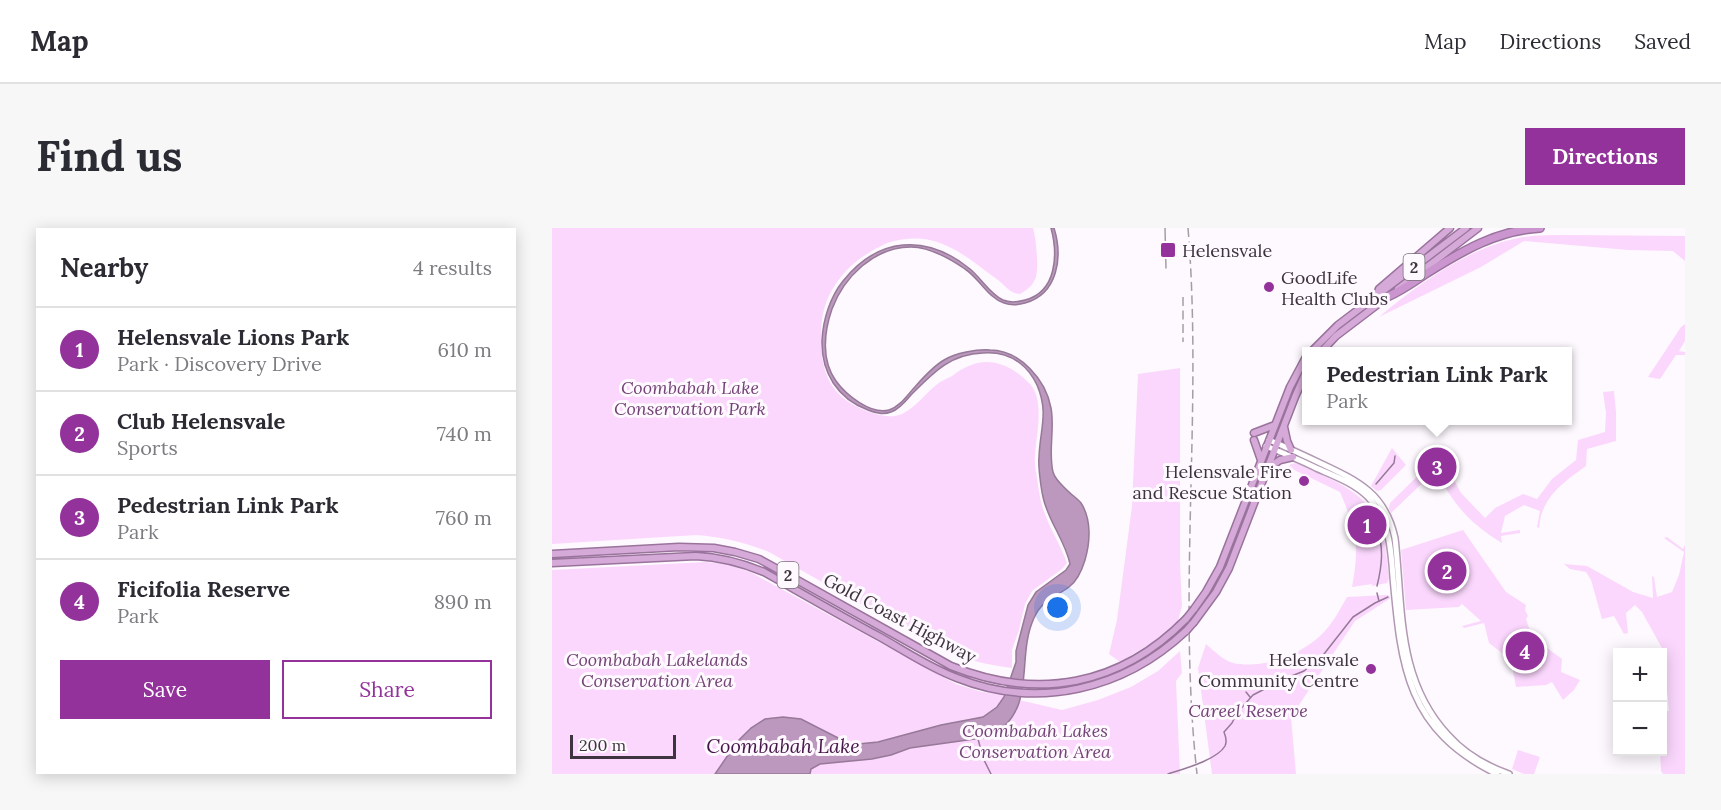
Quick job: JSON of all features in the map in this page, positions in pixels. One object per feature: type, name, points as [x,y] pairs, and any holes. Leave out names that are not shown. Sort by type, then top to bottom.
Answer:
[{"type":"highway","points":[[1376,297],[1379,289],[1450,228]]},
{"type":"highway","name":"2","points":[[1315,347],[1330,332],[1466,228]]},
{"type":"highway","name":"2","points":[[1325,347],[1336,336],[1478,228]]},
{"type":"highway","points":[[1387,297],[1400,292],[1478,243],[1509,232],[1540,228]]},
{"type":"highway","name":"Gold Coast Highway","points":[[552,554],[696,546],[735,552],[759,559],[951,666],[970,674],[1003,682],[1030,685],[1084,679],[1112,670],[1135,659],[1167,637],[1186,619],[1206,592],[1220,567],[1267,443],[1302,364]]},
{"type":"highway","name":"Gold Coast Highway","points":[[552,563],[688,556],[712,557],[738,562],[764,572],[945,674],[1000,690],[1028,693],[1057,692],[1089,687],[1135,669],[1168,648],[1186,631],[1209,603],[1226,574],[1302,380]]},
{"type":"highway","points":[[1261,460],[1254,437],[1275,425]]},
{"type":"highway","points":[[1267,469],[1292,454],[1284,427]]},
{"type":"main road","points":[[1267,443],[1353,485],[1369,498],[1379,511],[1390,541],[1399,641],[1409,683],[1424,712],[1441,735],[1468,758],[1497,774]]},
{"type":"main road","points":[[1292,454],[1354,479],[1369,490],[1381,504],[1389,517],[1394,534],[1406,651],[1422,700],[1437,722],[1460,747],[1485,764],[1509,774]]},
{"type":"green space","name":"Coombabah Lake Conservation Park","points":[[552,228],[1033,228],[1037,274],[1030,287],[1020,294],[1010,291],[960,252],[934,241],[904,239],[887,243],[876,249],[846,271],[828,299],[821,332],[822,359],[829,381],[835,390],[854,405],[880,415],[902,414],[940,382],[962,369],[981,362],[991,362],[1009,368],[1019,374],[1034,389],[1038,407],[1035,461],[1040,496],[1047,520],[1067,563],[1032,591],[1025,604],[1012,650],[1012,668],[978,662],[944,651],[769,552],[742,543],[696,535],[552,544]]},
{"type":"green space","points":[[1568,235],[1685,236],[1685,261],[1673,251],[1628,250],[1524,241],[1481,267],[1379,317],[1444,269],[1481,250],[1518,238]]},
{"type":"green space","points":[[1685,324],[1685,341],[1679,351],[1685,352],[1685,355],[1676,355],[1660,379],[1648,377],[1681,327]]},
{"type":"green space","points":[[1180,368],[1182,606],[1178,621],[1153,642],[1120,662],[1109,654],[1117,620],[1132,506],[1138,374]]},
{"type":"green space","points":[[1614,391],[1616,441],[1587,449],[1586,466],[1549,498],[1541,515],[1539,528],[1537,527],[1540,511],[1524,505],[1505,516],[1501,533],[1520,530],[1520,533],[1501,536],[1502,543],[1480,528],[1463,512],[1455,503],[1436,470],[1391,513],[1390,503],[1440,454],[1461,493],[1485,518],[1495,508],[1523,494],[1537,499],[1552,479],[1576,460],[1578,440],[1605,432],[1606,413],[1603,392]]},
{"type":"green space","points":[[1392,448],[1406,465],[1381,490],[1377,491],[1371,486]]},
{"type":"green space","points":[[1296,463],[1337,482],[1350,490],[1371,509],[1384,537],[1389,579],[1387,583],[1352,587],[1356,560],[1355,538],[1340,492],[1288,467]]},
{"type":"green space","points":[[1463,530],[1506,592],[1526,605],[1525,610],[1528,616],[1526,619],[1532,637],[1562,659],[1561,672],[1580,680],[1574,690],[1563,700],[1552,682],[1546,685],[1516,687],[1511,660],[1489,643],[1484,623],[1464,628],[1462,626],[1481,621],[1462,604],[1459,607],[1406,610],[1401,550]]},
{"type":"green space","points":[[1667,537],[1683,549],[1685,545],[1685,774],[1663,774],[1661,771],[1660,756],[1667,756],[1667,711],[1669,711],[1667,648],[1662,648],[1642,612],[1635,605],[1626,613],[1628,633],[1624,634],[1614,616],[1602,619],[1591,580],[1586,572],[1570,569],[1564,564],[1587,566],[1633,592],[1653,598],[1652,576],[1657,597],[1672,592],[1679,575],[1684,552],[1664,538]]},
{"type":"green space","name":"Coombabah Lakes Conservation Area","points":[[706,562],[726,564],[750,572],[956,684],[982,692],[1006,695],[997,707],[983,717],[941,725],[878,742],[860,744],[846,742],[801,719],[717,770],[715,774],[552,774],[552,570]]},
{"type":"green space","name":"Careel Reserve","points":[[1388,595],[1391,598],[1355,621],[1291,717],[1296,774],[1212,774],[1198,668],[1206,644],[1222,658],[1233,663],[1256,664],[1280,659],[1301,650],[1320,636],[1332,623],[1347,597]]},
{"type":"green space","points":[[1180,651],[1182,673],[1176,681],[1180,774],[810,774],[810,769],[820,764],[872,759],[910,748],[949,741],[971,740],[1017,710],[1019,700],[1062,710],[1098,700],[1131,687],[1158,671]]},
{"type":"green space","points":[[1518,750],[1540,757],[1534,774],[1524,774],[1512,769]]},
{"type":"water","name":"Coombabah Lake","points":[[1051,228],[1054,228],[1058,251],[1051,283],[1045,292],[1036,298],[1017,305],[1004,303],[993,297],[970,273],[946,257],[932,251],[918,247],[897,248],[873,258],[853,275],[837,297],[827,327],[825,346],[828,364],[836,381],[852,398],[875,410],[889,410],[896,407],[927,373],[940,363],[954,355],[973,351],[1001,351],[1011,355],[1030,368],[1044,387],[1052,416],[1053,472],[1085,510],[1089,539],[1085,560],[1077,578],[1069,587],[1045,603],[1034,618],[1026,650],[1020,699],[1014,713],[1005,726],[989,737],[910,748],[872,759],[820,764],[811,769],[810,774],[715,774],[737,742],[751,728],[765,719],[783,717],[801,719],[846,742],[858,744],[878,742],[941,725],[983,717],[997,707],[1004,697],[1016,662],[1016,651],[1028,605],[1036,592],[1066,570],[1070,564],[1045,506],[1042,493],[1039,461],[1043,404],[1037,385],[1026,369],[1012,358],[993,353],[971,354],[943,366],[896,409],[888,413],[877,413],[848,399],[833,383],[822,352],[822,340],[826,317],[838,287],[857,266],[887,248],[920,245],[953,257],[970,269],[994,294],[1008,302],[1017,302],[1036,296],[1044,289],[1053,271],[1054,249]]},
{"type":"waterway","points":[[1376,484],[1394,463],[1395,456]]},
{"type":"waterway","points":[[1368,506],[1381,543],[1381,564],[1377,586]]},
{"type":"waterway","points":[[1377,593],[1379,601]]},
{"type":"waterway","points":[[1168,774],[1215,756],[1225,746],[1224,732],[1253,695],[1304,671],[1324,654],[1353,617],[1388,597]]},
{"type":"waterway","points":[[1246,692],[1250,697]]},
{"type":"waterway","points":[[978,739],[983,758],[991,774]]},
{"type":"tram line","points":[[1165,228],[1166,268]]},
{"type":"railway","points":[[1188,228],[1193,364],[1189,638],[1191,706],[1197,774]]},
{"type":"railway","points":[[1183,297],[1183,342]]},
{"type":"place","name":"Helensvale","points":[[1168,250]]},
{"type":"place","name":"GoodLife Health Clubs","points":[[1269,287]]},
{"type":"place","name":"Pedestrian Link Park","points":[[1437,467]]},
{"type":"place","name":"Helensvale Fire and Rescue Station","points":[[1304,481]]},
{"type":"place","name":"Helensvale Lions Park","points":[[1367,525]]},
{"type":"place","name":"Club Helensvale","points":[[1447,571]]},
{"type":"place","name":"Ficifolia Reserve","points":[[1525,651]]},
{"type":"place","name":"Helensvale Community Centre","points":[[1371,669]]},
{"type":"park label","name":"Coombabah Lakelands Conservation Area","points":[[657,669]]}]
